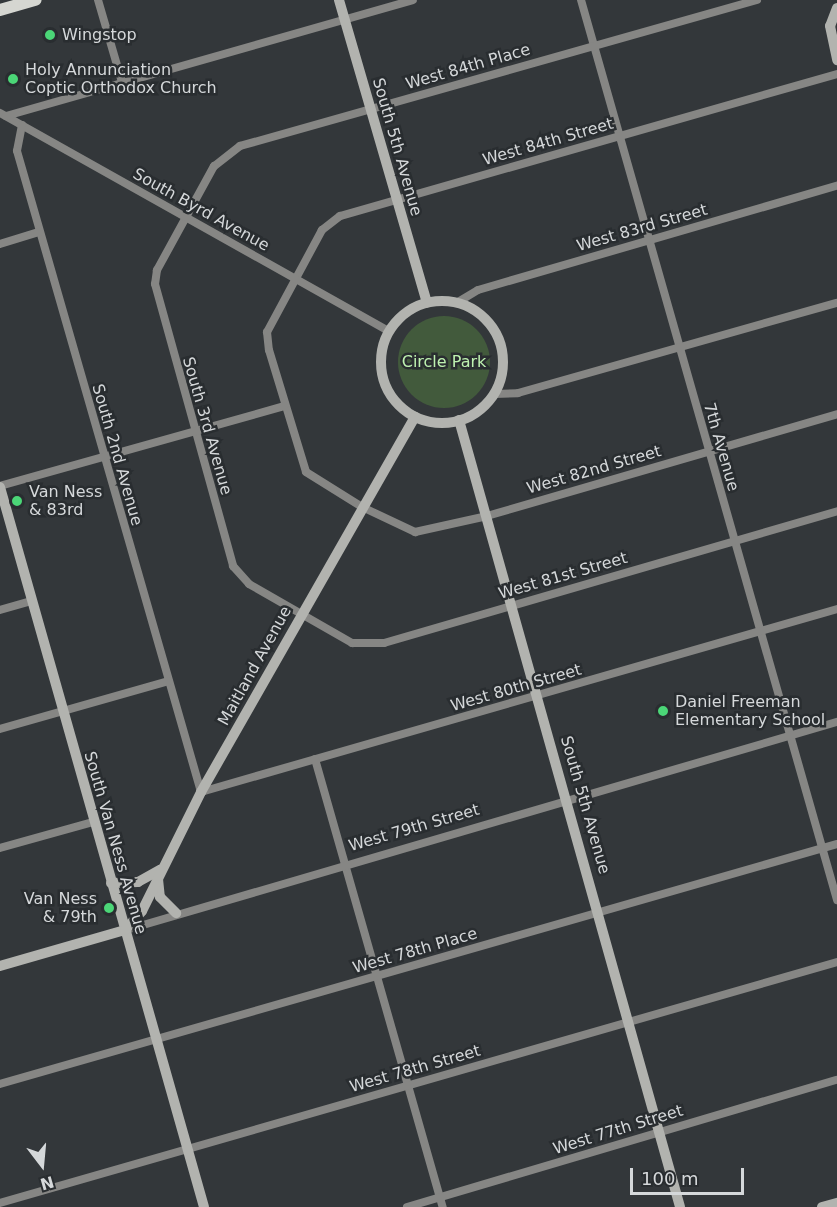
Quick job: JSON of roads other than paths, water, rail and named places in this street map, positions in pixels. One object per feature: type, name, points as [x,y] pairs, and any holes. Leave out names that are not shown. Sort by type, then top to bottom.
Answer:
[{"type":"main road","points":[[0,10],[36,0]]},
{"type":"street","points":[[98,0],[122,82]]},
{"type":"street","name":"South 5th Avenue","points":[[339,0],[427,302]]},
{"type":"street","points":[[3,114],[413,0]]},
{"type":"street","name":"7th Avenue","points":[[581,0],[837,900]]},
{"type":"street","name":"West 84th Place","points":[[184,217],[214,166],[227,153],[370,108],[757,0]]},
{"type":"street","points":[[837,8],[830,26],[837,60]]},
{"type":"street","name":"West 84th Street","points":[[284,406],[267,332],[295,277],[332,221],[396,200],[837,74]]},
{"type":"street","name":"South Byrd Avenue","points":[[3,114],[388,331]]},
{"type":"street","name":"South 2nd Avenue","points":[[22,125],[16,151],[201,792]]},
{"type":"street","name":"West 83rd Street","points":[[458,302],[478,290],[837,186]]},
{"type":"street","name":"South 3rd Avenue","points":[[184,217],[157,270],[155,284],[194,432],[233,566],[249,584],[301,615]]},
{"type":"street","points":[[0,244],[39,232]]},
{"type":"street","points":[[427,302],[458,302],[483,316],[499,339],[503,367],[494,394],[479,410],[459,420],[437,423],[415,417],[395,401],[383,380],[381,355],[388,331],[410,309],[427,302]]},
{"type":"street","points":[[494,394],[518,393],[837,303]]},
{"type":"street","points":[[0,487],[284,406]]},
{"type":"street","name":"West 82nd Street","points":[[284,406],[306,472],[362,507],[415,532],[487,516],[837,414]]},
{"type":"street","name":"Maitland Avenue","points":[[124,930],[142,912],[201,792],[415,417]]},
{"type":"street","name":"South 5th Avenue","points":[[459,420],[683,1204]]},
{"type":"street","name":"South Van Ness Avenue","points":[[0,487],[93,822],[204,1207]]},
{"type":"street","name":"West 81st Street","points":[[301,615],[352,643],[367,646],[837,511]]},
{"type":"street","points":[[0,610],[32,601]]},
{"type":"street","name":"West 80th Street","points":[[201,792],[837,609]]},
{"type":"street","points":[[0,729],[168,681]]},
{"type":"street","name":"West 79th Street","points":[[0,966],[345,863],[837,722]]},
{"type":"street","points":[[315,759],[443,1207]]},
{"type":"street","points":[[0,848],[93,822]]},
{"type":"street","name":"West 78th Place","points":[[0,1084],[837,844]]},
{"type":"street","points":[[111,882],[142,880],[161,871],[160,897],[176,913]]},
{"type":"street","name":"West 78th Street","points":[[0,1203],[837,962]]},
{"type":"street","name":"West 77th Street","points":[[407,1207],[837,1080]]},
{"type":"street","points":[[822,1207],[837,1203]]},
{"type":"place","name":"Wingstop","points":[[50,35]]},
{"type":"place","name":"Holy Annunciation Coptic Orthodox Church","points":[[13,79]]},
{"type":"place","name":"Van Ness & 83rd","points":[[17,501]]},
{"type":"place","name":"Daniel Freeman Elementary School","points":[[663,711]]},
{"type":"place","name":"Van Ness & 79th","points":[[109,908]]},
{"type":"park label","name":"Circle Park","points":[[444,362]]}]
